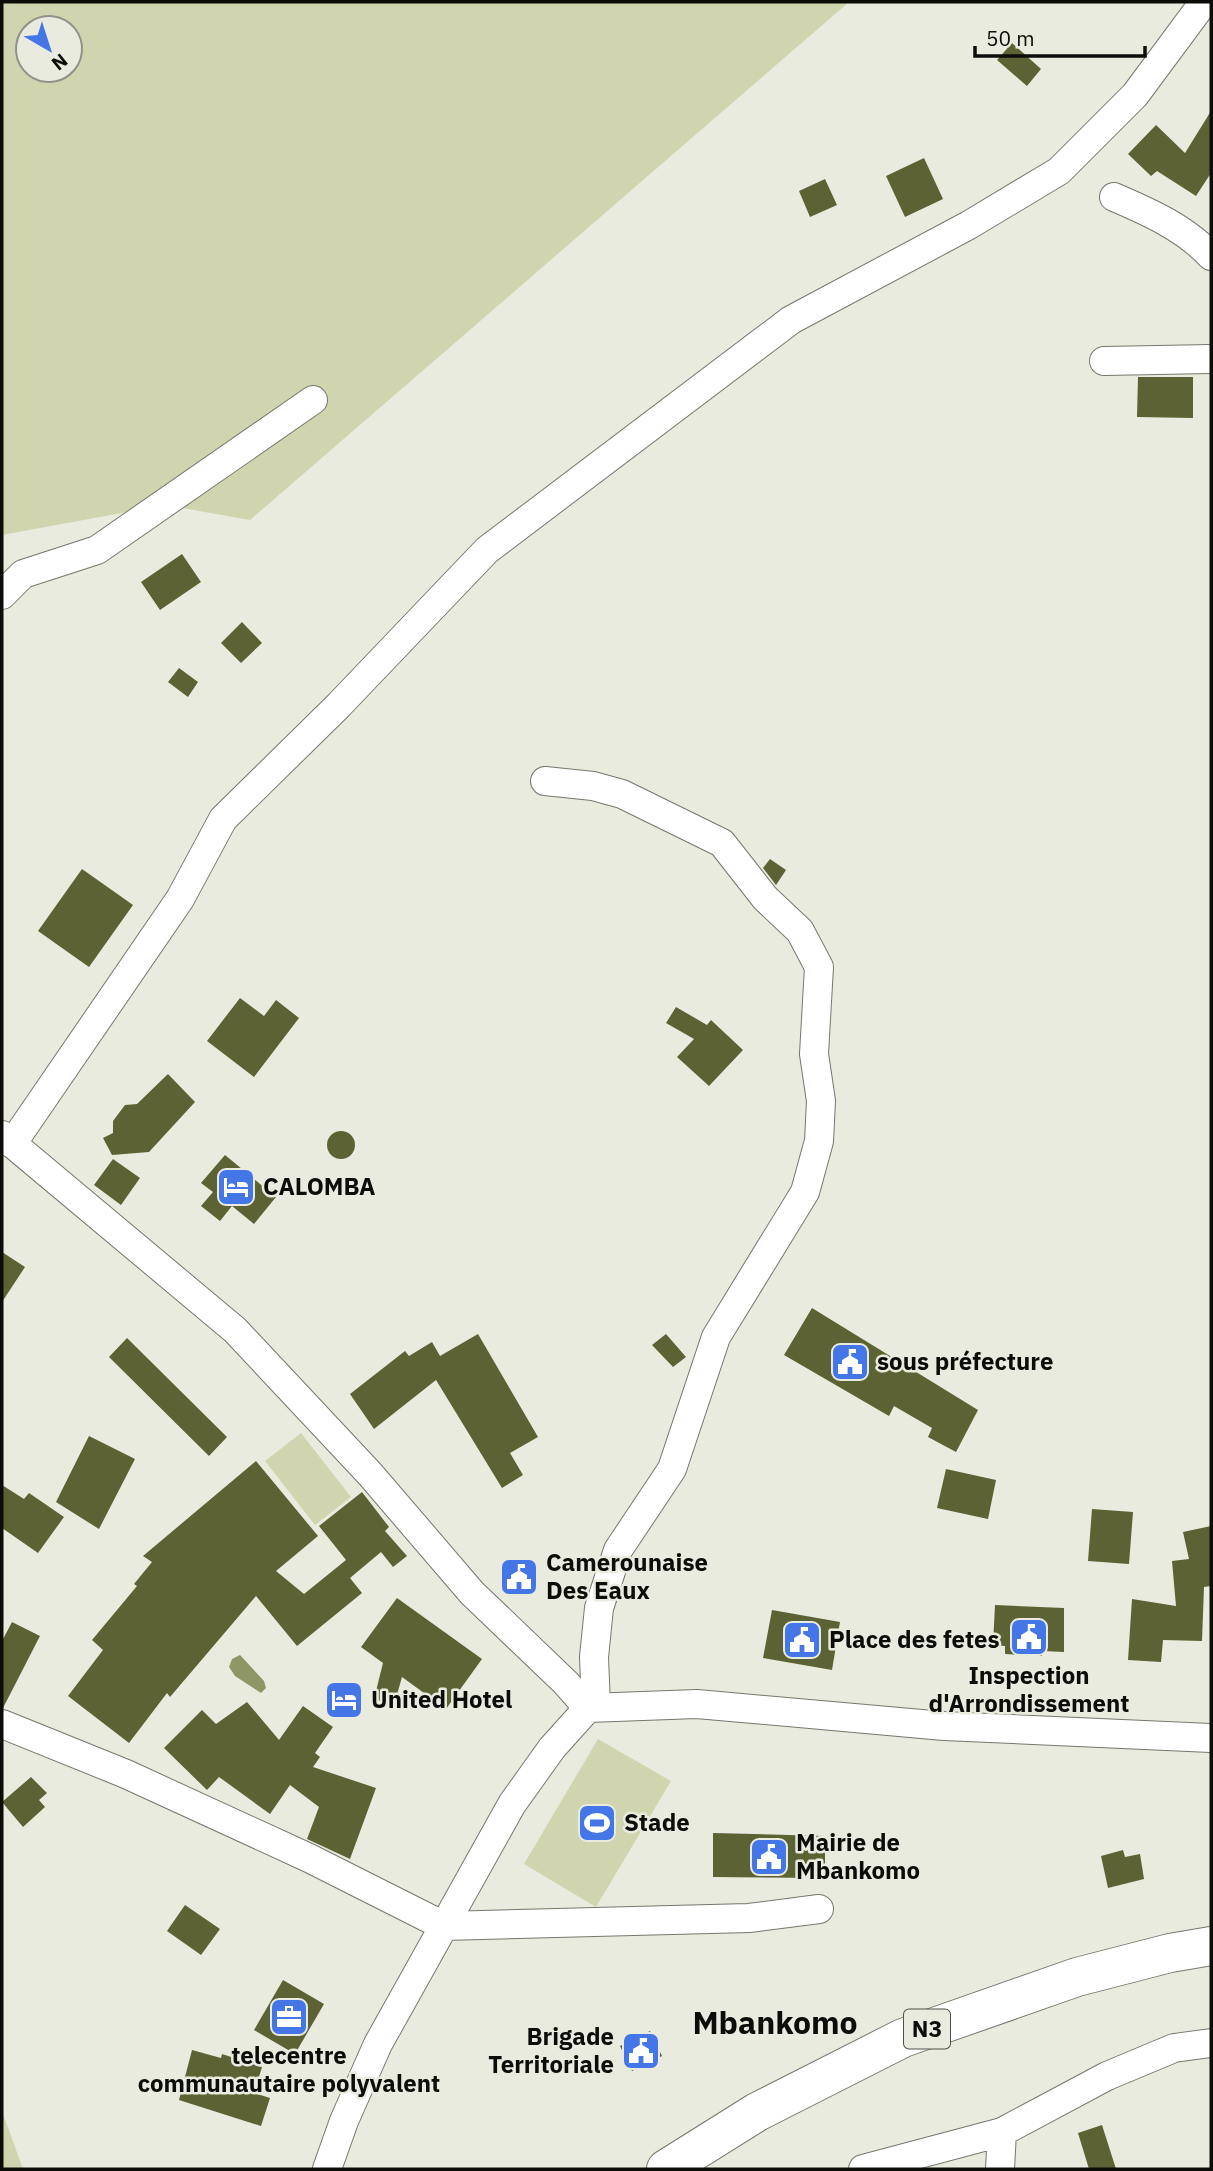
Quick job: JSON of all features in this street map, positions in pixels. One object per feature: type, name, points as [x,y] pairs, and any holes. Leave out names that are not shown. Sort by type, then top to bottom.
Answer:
[{"type":"highway","name":"N3","points":[[666,2169],[757,2112],[903,2038],[1077,1977],[1170,1953],[1211,1946]]},
{"type":"street","points":[[1204,2],[1135,95],[1059,171],[969,225],[791,320],[487,550],[338,706],[223,819],[180,899],[7,1140],[235,1330],[352,1454],[472,1593],[592,1707],[697,1704],[944,1726],[1211,1738]]},
{"type":"street","points":[[1114,197],[1153,215],[1198,241],[1211,256]]},
{"type":"street","points":[[1104,361],[1211,359]]},
{"type":"street","points":[[2,595],[23,574],[97,550],[313,400]]},
{"type":"street","points":[[327,2169],[344,2120],[378,2044],[512,1804],[552,1748],[592,1707],[599,1608],[618,1550],[672,1469],[716,1336],[805,1192],[820,1141],[821,1101],[814,1054],[819,967],[800,931],[765,898],[722,843],[622,794],[593,786],[545,780]]},
{"type":"street","points":[[2,1724],[126,1774],[309,1857],[444,1926],[749,1918],[819,1909]]},
{"type":"street","points":[[863,2169],[1002,2132],[1107,2076],[1174,2048],[1211,2043]]},
{"type":"street","points":[[1000,2169],[1002,2132]]},
{"type":"shaded area","points":[[2,2],[849,2],[250,520],[165,505],[2,535]]},
{"type":"shaded area","points":[[301,1433],[351,1497],[315,1525],[265,1461]]},
{"type":"shaded area","points":[[240,1655],[264,1681],[266,1688],[261,1693],[235,1676],[229,1667],[232,1659]]},
{"type":"shaded area","name":"Stade","points":[[598,1739],[671,1781],[596,1907],[524,1864]]},
{"type":"shaded area","points":[[2,2111],[23,2169],[2,2169]]},
{"type":"building","points":[[1012,43],[1041,69],[1027,86],[997,60]]},
{"type":"building","points":[[1211,111],[1211,173],[1196,196],[1157,171],[1151,176],[1128,154],[1156,125],[1185,153]]},
{"type":"building","points":[[924,158],[943,199],[905,217],[886,176]]},
{"type":"building","points":[[825,179],[837,205],[810,217],[799,191]]},
{"type":"building","points":[[1138,377],[1193,377],[1193,418],[1137,417]]},
{"type":"building","points":[[182,554],[201,582],[160,610],[141,582]]},
{"type":"building","points":[[242,622],[262,643],[241,663],[221,643]]},
{"type":"building","points":[[179,668],[198,682],[188,697],[168,682]]},
{"type":"building","points":[[770,859],[786,870],[776,885],[763,868]]},
{"type":"building","points":[[82,869],[133,905],[89,967],[38,931]]},
{"type":"building","points":[[240,998],[264,1016],[276,1000],[299,1018],[254,1077],[207,1041]]},
{"type":"building","points":[[676,1007],[707,1025],[711,1020],[743,1050],[709,1086],[677,1057],[694,1039],[666,1023]]},
{"type":"building","points":[[168,1074],[195,1102],[149,1152],[112,1155],[103,1138],[113,1133],[113,1121],[125,1105],[137,1104]]},
{"type":"building","points":[[341,1131],[351,1135],[355,1145],[351,1155],[341,1159],[331,1155],[327,1145],[331,1135]]},
{"type":"building","name":"CALOMBA","points":[[225,1155],[276,1197],[254,1224],[232,1206],[220,1221],[201,1206],[213,1192],[201,1183]]},
{"type":"building","points":[[113,1159],[140,1178],[121,1205],[94,1185]]},
{"type":"building","points":[[2,1252],[25,1267],[2,1302]]},
{"type":"building","name":"sous préfecture","points":[[812,1308],[978,1410],[956,1452],[928,1437],[932,1428],[894,1406],[889,1416],[784,1355]]},
{"type":"building","points":[[478,1334],[538,1437],[510,1453],[523,1475],[502,1488],[436,1380],[374,1429],[350,1394],[405,1351],[409,1356],[432,1342],[440,1356]]},
{"type":"building","points":[[666,1334],[686,1357],[673,1367],[652,1345]]},
{"type":"building","points":[[127,1338],[227,1437],[209,1456],[109,1357]]},
{"type":"building","points":[[89,1436],[135,1459],[99,1529],[56,1502]]},
{"type":"building","points":[[256,1461],[318,1536],[276,1571],[304,1594],[346,1560],[319,1526],[362,1492],[389,1527],[385,1531],[407,1556],[393,1567],[381,1552],[350,1578],[362,1593],[297,1646],[256,1596],[170,1697],[167,1693],[129,1743],[68,1696],[103,1650],[92,1640],[137,1586],[134,1584],[152,1562],[143,1556]]},
{"type":"building","points":[[946,1469],[996,1480],[988,1519],[937,1508]]},
{"type":"building","points":[[2,1485],[24,1499],[29,1493],[64,1517],[38,1553],[2,1528]]},
{"type":"building","points":[[1092,1509],[1133,1512],[1129,1564],[1088,1561]]},
{"type":"building","points":[[1211,1526],[1211,1586],[1204,1587],[1202,1641],[1163,1640],[1161,1662],[1128,1660],[1132,1599],[1176,1606],[1172,1561],[1189,1559],[1183,1532]]},
{"type":"building","name":"Camerounaise Des Eaux","points":[[523,1562],[534,1575],[515,1592],[503,1579]]},
{"type":"building","points":[[397,1598],[482,1659],[446,1709],[402,1677],[394,1705],[374,1699],[383,1663],[361,1647]]},
{"type":"building","name":"Inspection d'Arrondissement","points":[[995,1605],[1064,1608],[1064,1652],[1043,1651],[1042,1656],[1005,1654],[1005,1646],[993,1645]]},
{"type":"building","name":"Place des fetes","points":[[772,1610],[840,1622],[832,1670],[763,1658]]},
{"type":"building","points":[[12,1622],[40,1636],[3,1708],[2,1641]]},
{"type":"building","points":[[247,1702],[279,1740],[303,1706],[333,1727],[315,1753],[320,1757],[313,1767],[376,1788],[350,1859],[307,1839],[319,1807],[290,1785],[270,1814],[219,1777],[207,1790],[164,1748],[202,1710],[216,1724]]},
{"type":"building","points":[[31,1777],[47,1793],[39,1800],[45,1807],[23,1827],[2,1802]]},
{"type":"building","name":"Mairie de Mbankomo","points":[[713,1833],[825,1836],[825,1878],[713,1877]]},
{"type":"building","points":[[1123,1850],[1125,1857],[1140,1854],[1144,1879],[1108,1888],[1101,1856]]},
{"type":"building","points":[[185,1905],[220,1929],[201,1955],[167,1931]]},
{"type":"building","name":"telecentre communautaire polyvalent","points":[[283,1980],[324,2004],[295,2054],[254,2030]]},
{"type":"building","name":"Brigade Territoriale","points":[[650,2031],[662,2056],[632,2071],[620,2046]]},
{"type":"building","points":[[192,2050],[221,2058],[222,2054],[262,2067],[254,2093],[270,2098],[261,2126],[179,2100]]},
{"type":"building","points":[[1102,2125],[1116,2169],[1089,2169],[1078,2133]]},
{"type":"place","name":"CALOMBA","points":[[236,1187]]},
{"type":"place","name":"sous préfecture","points":[[850,1362]]},
{"type":"place","name":"Camerounaise Des Eaux","points":[[519,1577]]},
{"type":"place","name":"Inspection d'Arrondissement","points":[[1029,1637]]},
{"type":"place","name":"Place des fetes","points":[[802,1640]]},
{"type":"place","name":"United Hotel","points":[[344,1700]]},
{"type":"place","name":"Stade","points":[[597,1823]]},
{"type":"place","name":"Mairie de Mbankomo","points":[[769,1857]]},
{"type":"place","name":"telecentre communautaire polyvalent","points":[[289,2017]]},
{"type":"place","name":"Brigade Territoriale","points":[[641,2051]]},
{"type":"district","name":"Mbankomo","points":[[775,2023]]}]
